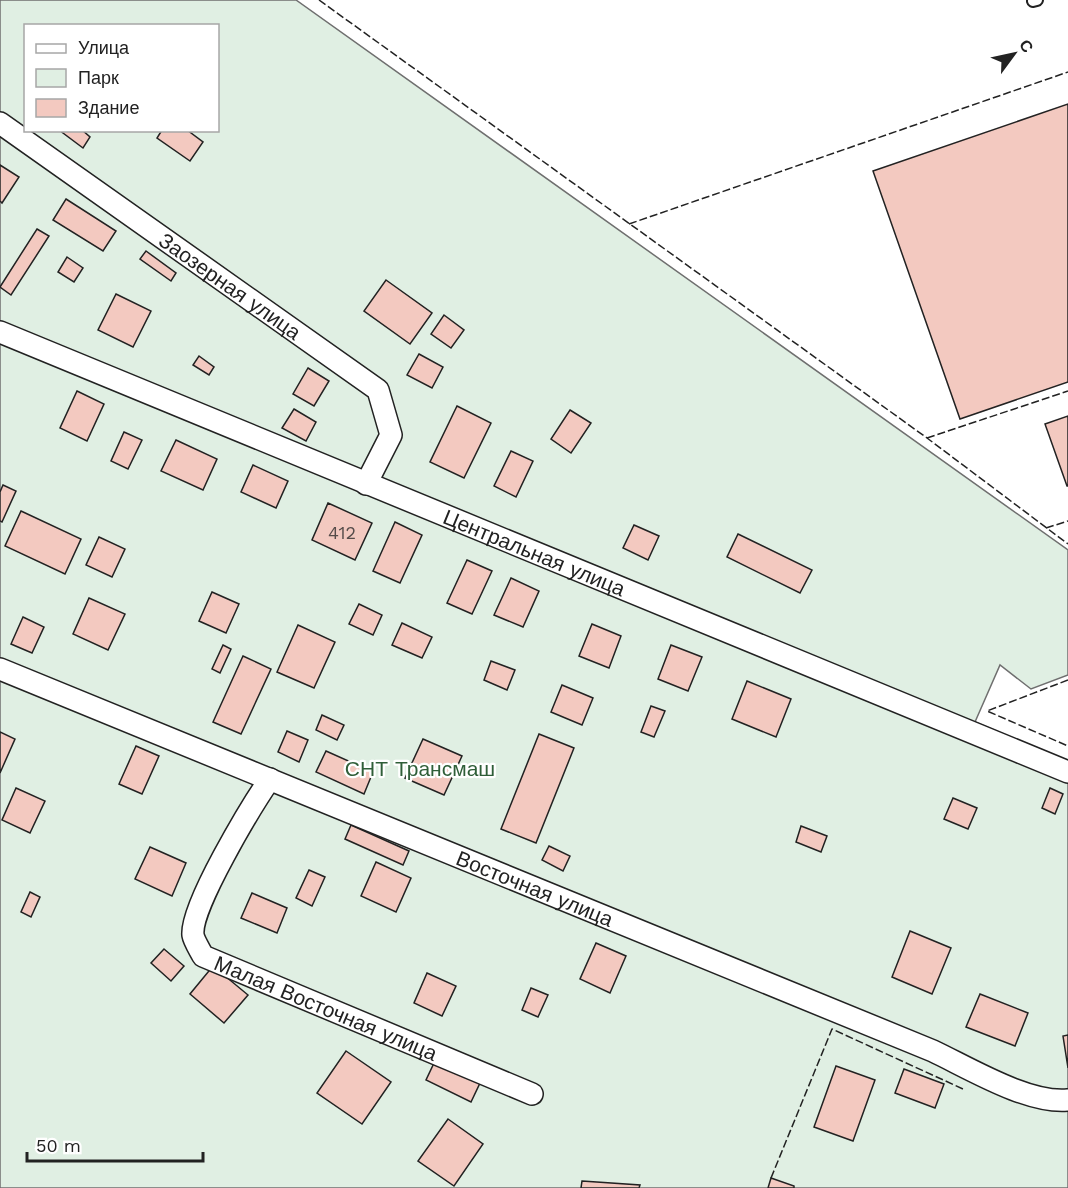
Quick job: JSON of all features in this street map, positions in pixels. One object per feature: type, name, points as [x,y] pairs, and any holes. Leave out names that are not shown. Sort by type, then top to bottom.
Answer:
[{"type":"street","name":"Заозерная улица","points":[[0,123],[378,390],[391,435],[366,484]]},
{"type":"street","name":"Центральная улица","points":[[0,332],[1068,772]]},
{"type":"street","name":"Восточная улица","points":[[0,669],[933,1051],[1014,1089],[1054,1101],[1068,1100]]},
{"type":"street","name":"Малая Восточная улица","points":[[270,779],[247,814],[199,908],[193,935],[202,956],[532,1094]]},
{"type":"green space","name":"СНТ Трансмаш","points":[[0,0],[296,0],[1068,550],[1068,675],[1031,689],[1000,665],[975,722],[1068,761],[1068,1188],[0,1188]]},
{"type":"building","points":[[1068,104],[1068,382],[960,419],[873,171]]},
{"type":"building","points":[[62,132],[84,132],[90,137],[83,148]]},
{"type":"building","points":[[161,132],[190,132],[203,142],[190,161],[157,138]]},
{"type":"building","points":[[0,165],[19,177],[2,203],[0,201]]},
{"type":"building","points":[[66,199],[116,231],[103,251],[53,220]]},
{"type":"building","points":[[37,229],[49,236],[11,295],[0,287]]},
{"type":"building","points":[[146,251],[176,273],[171,281],[140,259]]},
{"type":"building","points":[[67,257],[83,268],[74,282],[58,272]]},
{"type":"building","points":[[386,280],[432,313],[410,344],[364,311]]},
{"type":"building","points":[[116,294],[151,311],[133,347],[98,330]]},
{"type":"building","points":[[444,315],[464,330],[451,348],[431,334]]},
{"type":"building","points":[[419,354],[443,367],[432,388],[407,375]]},
{"type":"building","points":[[199,356],[214,367],[209,375],[193,365]]},
{"type":"building","points":[[308,368],[329,381],[314,406],[293,394]]},
{"type":"building","points":[[77,391],[104,404],[87,441],[60,428]]},
{"type":"building","points":[[457,406],[491,423],[464,478],[430,462]]},
{"type":"building","points":[[294,409],[316,422],[306,441],[282,428]]},
{"type":"building","points":[[570,410],[591,423],[571,453],[551,439]]},
{"type":"building","points":[[1068,416],[1068,486],[1067,486],[1045,424]]},
{"type":"building","points":[[124,432],[142,440],[128,469],[111,461]]},
{"type":"building","points":[[176,440],[217,459],[203,490],[161,471]]},
{"type":"building","points":[[511,451],[533,461],[516,497],[494,486]]},
{"type":"building","points":[[253,465],[288,481],[276,508],[241,492]]},
{"type":"building","points":[[3,485],[16,491],[2,522],[0,521],[0,492]]},
{"type":"building","points":[[328,503],[372,523],[355,560],[312,540]]},
{"type":"building","points":[[21,511],[81,539],[65,574],[5,546]]},
{"type":"building","points":[[395,522],[422,535],[400,583],[373,571]]},
{"type":"building","points":[[634,525],[659,536],[648,560],[623,548]]},
{"type":"building","points":[[738,534],[812,570],[800,593],[727,557]]},
{"type":"building","points":[[99,537],[125,549],[112,577],[86,565]]},
{"type":"building","points":[[467,560],[492,571],[472,614],[447,603]]},
{"type":"building","points":[[511,578],[539,591],[523,627],[494,615]]},
{"type":"building","points":[[212,592],[239,604],[226,633],[199,621]]},
{"type":"building","points":[[89,598],[125,614],[108,650],[73,634]]},
{"type":"building","points":[[359,604],[382,615],[373,635],[349,624]]},
{"type":"building","points":[[23,617],[44,627],[32,653],[11,644]]},
{"type":"building","points":[[402,623],[432,637],[422,658],[392,645]]},
{"type":"building","points":[[592,624],[621,636],[609,668],[579,656]]},
{"type":"building","points":[[298,625],[335,642],[314,688],[277,672]]},
{"type":"building","points":[[223,645],[231,649],[220,673],[212,669]]},
{"type":"building","points":[[671,645],[702,657],[688,691],[658,679]]},
{"type":"building","points":[[243,656],[271,669],[241,734],[213,722]]},
{"type":"building","points":[[491,661],[515,670],[507,690],[484,680]]},
{"type":"building","points":[[747,681],[791,699],[776,737],[732,719]]},
{"type":"building","points":[[562,685],[593,698],[582,725],[551,712]]},
{"type":"building","points":[[651,706],[665,711],[654,737],[641,732]]},
{"type":"building","points":[[322,715],[344,725],[337,740],[316,730]]},
{"type":"building","points":[[287,731],[308,740],[299,762],[278,752]]},
{"type":"building","points":[[0,732],[15,739],[0,773]]},
{"type":"building","points":[[539,734],[574,748],[536,843],[501,829]]},
{"type":"building","points":[[423,739],[462,756],[444,795],[405,778]]},
{"type":"building","points":[[136,746],[159,756],[142,794],[119,784]]},
{"type":"building","points":[[326,751],[373,772],[364,794],[316,772]]},
{"type":"building","points":[[16,788],[45,801],[30,833],[2,820]]},
{"type":"building","points":[[1050,788],[1063,794],[1055,814],[1042,808]]},
{"type":"building","points":[[953,798],[977,808],[968,829],[944,819]]},
{"type":"building","points":[[351,825],[409,851],[403,865],[345,839]]},
{"type":"building","points":[[801,826],[827,836],[821,852],[796,842]]},
{"type":"building","points":[[549,846],[570,856],[563,871],[542,860]]},
{"type":"building","points":[[150,847],[186,863],[172,896],[135,879]]},
{"type":"building","points":[[376,862],[411,878],[396,912],[361,896]]},
{"type":"building","points":[[309,870],[325,877],[312,906],[296,898]]},
{"type":"building","points":[[30,892],[40,897],[31,917],[21,912]]},
{"type":"building","points":[[252,893],[287,908],[277,933],[241,918]]},
{"type":"building","points":[[910,931],[951,948],[932,994],[892,977]]},
{"type":"building","points":[[596,943],[626,956],[610,993],[580,979]]},
{"type":"building","points":[[164,949],[184,966],[171,981],[151,963]]},
{"type":"building","points":[[213,966],[248,995],[224,1023],[190,994]]},
{"type":"building","points":[[427,973],[456,986],[442,1016],[414,1003]]},
{"type":"building","points":[[531,988],[548,995],[538,1017],[522,1010]]},
{"type":"building","points":[[980,994],[1028,1013],[1015,1046],[966,1027]]},
{"type":"building","points":[[1068,1035],[1068,1068],[1063,1036]]},
{"type":"building","points":[[346,1051],[391,1082],[362,1124],[317,1093]]},
{"type":"building","points":[[435,1061],[480,1083],[471,1102],[426,1080]]},
{"type":"building","points":[[836,1066],[875,1080],[853,1141],[814,1127]]},
{"type":"building","points":[[904,1069],[944,1084],[935,1108],[895,1093]]},
{"type":"building","points":[[448,1119],[483,1144],[454,1186],[418,1161]]},
{"type":"building","points":[[771,1178],[794,1186],[794,1188],[768,1188]]},
{"type":"building","points":[[582,1181],[640,1185],[639,1188],[581,1188]]},
{"type":"fence","points":[[319,0],[927,438],[1068,544]]},
{"type":"fence","points":[[629,224],[1068,72]]},
{"type":"fence","points":[[927,438],[1068,391]]},
{"type":"fence","points":[[1046,528],[1068,521]]},
{"type":"fence","points":[[1068,680],[987,711],[1068,746]]},
{"type":"fence","points":[[771,1178],[832,1029],[963,1089]]}]
